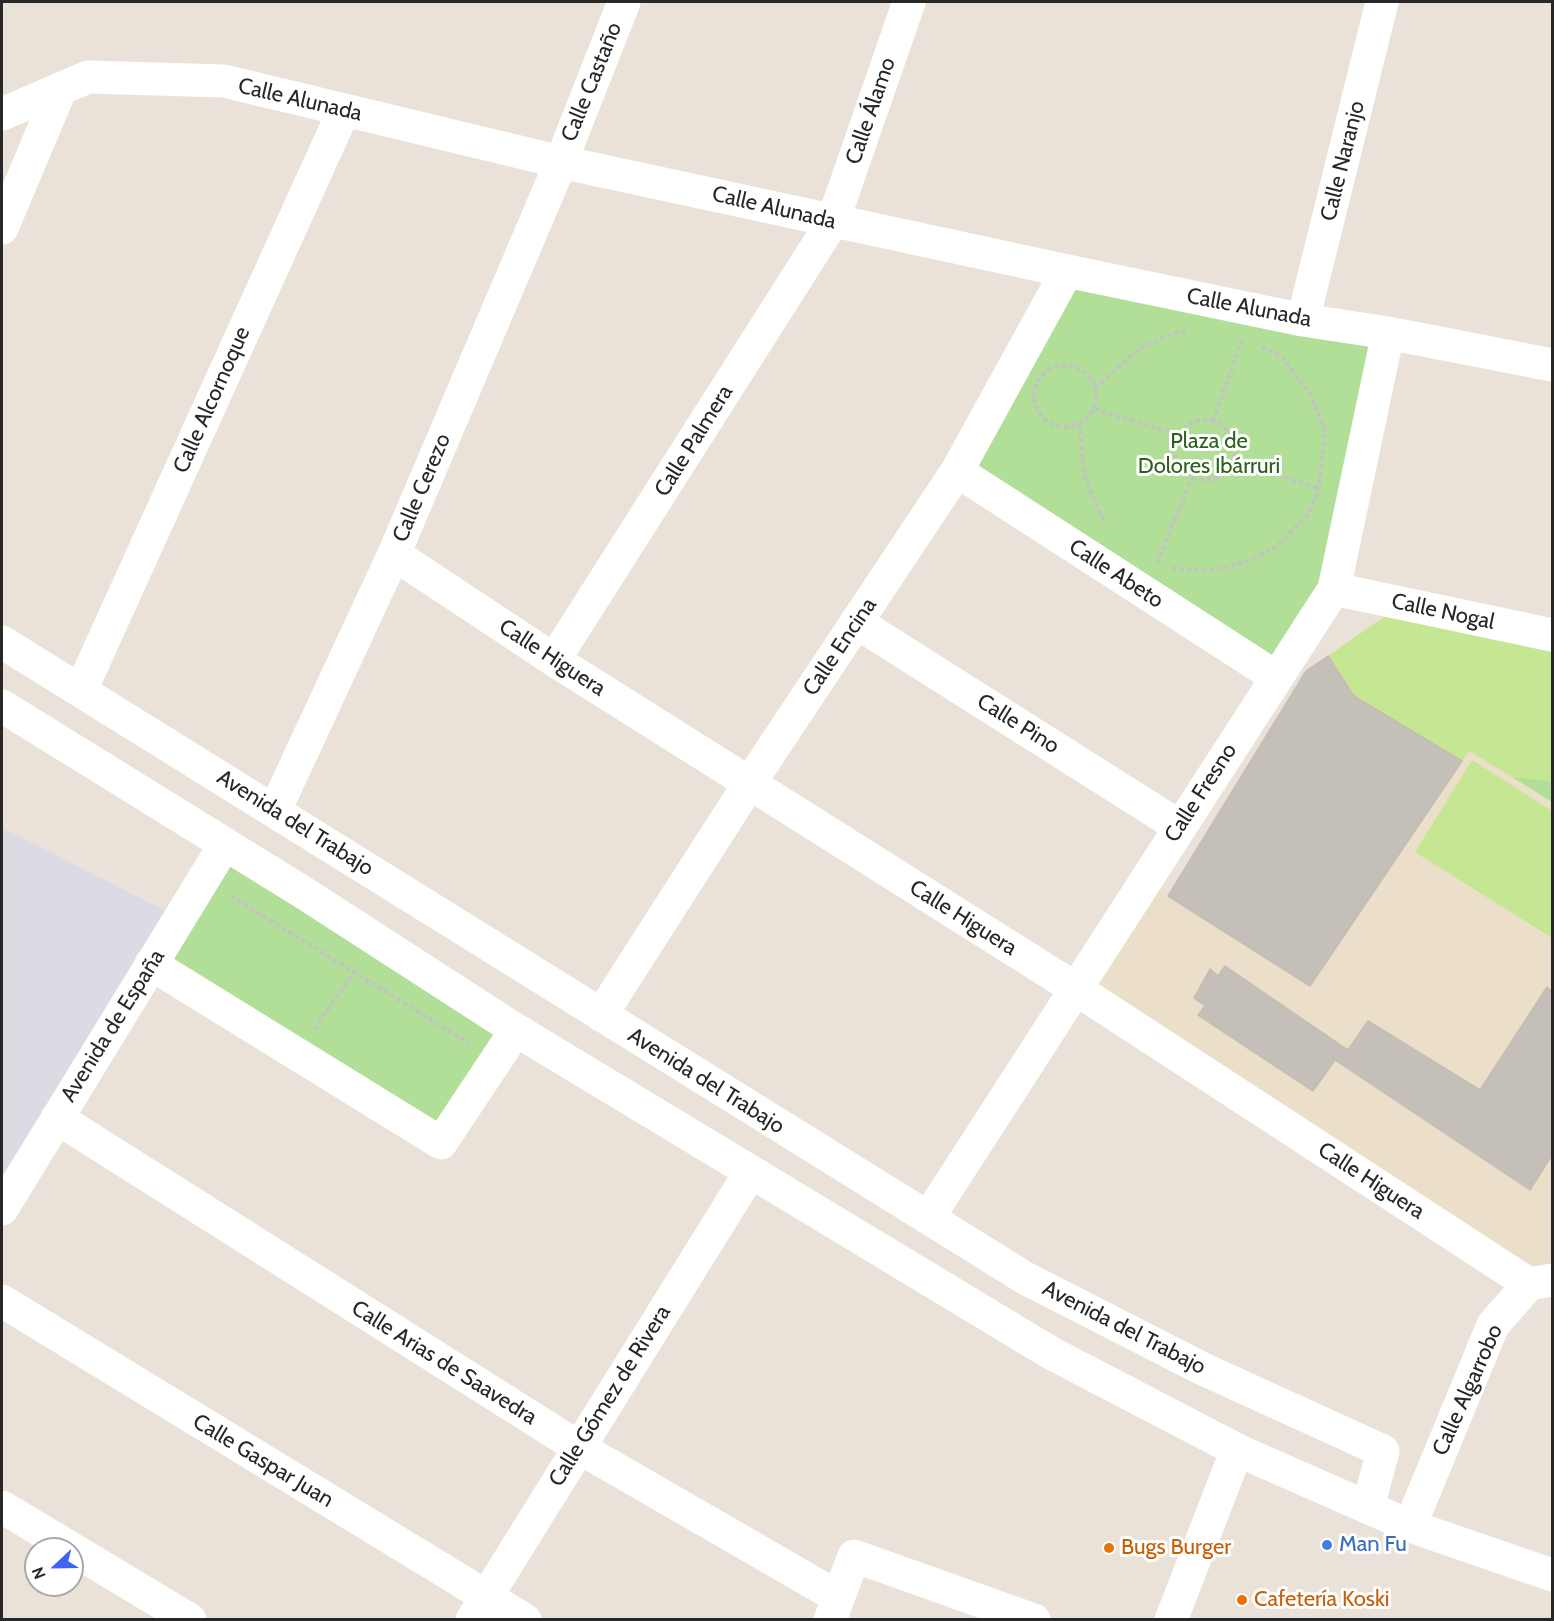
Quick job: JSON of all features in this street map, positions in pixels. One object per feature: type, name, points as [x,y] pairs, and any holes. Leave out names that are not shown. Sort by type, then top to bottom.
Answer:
[{"type":"street","name":"Calle Castaño","points":[[561,162],[624,2]]},
{"type":"street","name":"Calle Álamo","points":[[833,221],[909,2]]},
{"type":"street","name":"Calle Naranjo","points":[[1303,320],[1382,2]]},
{"type":"street","name":"Calle Alunada","points":[[6,103],[61,88],[88,77],[224,81],[561,162],[833,221],[1303,320],[1388,333],[1552,365]]},
{"type":"street","points":[[2,228],[61,88]]},
{"type":"street","name":"Calle Alcornoque","points":[[81,690],[344,110]]},
{"type":"street","name":"Calle Cerezo","points":[[275,810],[394,554],[561,162]]},
{"type":"street","name":"Calle Palmera","points":[[554,660],[833,221]]},
{"type":"street","name":"Calle Encina","points":[[601,1015],[749,784],[957,471],[1067,271]]},
{"type":"street","name":"Calle Fresno","points":[[927,1218],[1334,589],[1388,333]]},
{"type":"street","name":"Calle Abeto","points":[[957,471],[1276,676]]},
{"type":"street","name":"Calle Higuera","points":[[394,554],[554,660],[749,784],[1541,1282]]},
{"type":"street","name":"Calle Nogal","points":[[1334,589],[1552,635]]},
{"type":"street","name":"Calle Pino","points":[[856,622],[1180,827]]},
{"type":"street","name":"Avenida del Trabajo","points":[[2,642],[1026,1278],[1193,1364],[1383,1451],[1368,1508]]},
{"type":"street","points":[[2,706],[225,844],[516,1030],[1051,1353],[1237,1450],[1410,1526],[1552,1575]]},
{"type":"street","name":"Avenida de España","points":[[2,1209],[225,844]]},
{"type":"street","points":[[152,964],[441,1143],[516,1030]]},
{"type":"street","name":"Calle Arias de Saavedra","points":[[57,1118],[834,1609]]},
{"type":"street","name":"Calle Gómez de Rivera","points":[[479,1608],[750,1173]]},
{"type":"street","name":"Calle Algarrobo","points":[[1410,1526],[1493,1326],[1541,1282]]},
{"type":"street","name":"Calle Gaspar Juan","points":[[2,1301],[479,1608],[525,1620]]},
{"type":"street","points":[[1171,1620],[1237,1450]]},
{"type":"street","points":[[2,1507],[190,1620]]},
{"type":"street","points":[[834,1609],[854,1556],[1034,1620]]},
{"type":"path","points":[[1095,388],[1140,348],[1174,333],[1196,331]]},
{"type":"path","points":[[1148,556],[1173,569],[1208,571],[1246,562],[1276,547],[1307,516],[1319,489],[1325,429],[1311,396],[1282,357],[1243,337],[1233,335]]},
{"type":"path","points":[[1213,421],[1243,337]]},
{"type":"path","points":[[1074,366],[1083,371],[1095,388],[1093,408],[1080,423],[1061,427],[1044,417],[1035,400],[1039,380],[1054,367],[1074,366]]},
{"type":"path","points":[[1093,408],[1179,435]]},
{"type":"path","points":[[1213,421],[1222,424],[1234,439],[1235,460],[1222,476],[1213,480],[1192,478],[1178,463],[1175,454],[1179,435],[1194,422],[1213,421]]},
{"type":"path","points":[[1080,423],[1084,475],[1103,524],[1112,531]]},
{"type":"path","points":[[1235,460],[1353,501]]},
{"type":"path","points":[[1145,592],[1192,478]]},
{"type":"path","points":[[203,879],[496,1060]]},
{"type":"path","points":[[296,1054],[377,940]]},
{"type":"shaded area","points":[[1469,750],[1552,802],[1552,1280],[1076,989],[1144,882],[1310,986]]},
{"type":"shaded area","points":[[2,828],[170,913],[2,1175]]},
{"type":"green space","name":"Plaza de Dolores Ibárruri","points":[[1067,271],[1388,333],[1334,589],[1276,677],[957,471]]},
{"type":"green space","points":[[1404,603],[1552,635],[1552,781],[1512,777],[1469,751],[1310,986],[1168,896],[1306,671]]},
{"type":"green space","points":[[1472,760],[1552,811],[1552,938],[1415,852]]},
{"type":"green space","points":[[1512,777],[1552,781],[1552,802]]},
{"type":"green space","points":[[225,844],[516,1030],[441,1143],[151,964]]},
{"type":"building","points":[[1328,656],[1354,696],[1462,761],[1310,986],[1168,896],[1306,671]]},
{"type":"building","points":[[1225,966],[1348,1050],[1368,1021],[1480,1090],[1547,987],[1552,992],[1552,1155],[1530,1190],[1335,1060],[1313,1091],[1198,1015],[1205,1006],[1194,998],[1210,969],[1218,976]]},
{"type":"place","name":"Man Fu","points":[[1327,1545]]},
{"type":"place","name":"Bugs Burger","points":[[1109,1548]]},
{"type":"place","name":"Cafetería Koski","points":[[1242,1600]]}]
